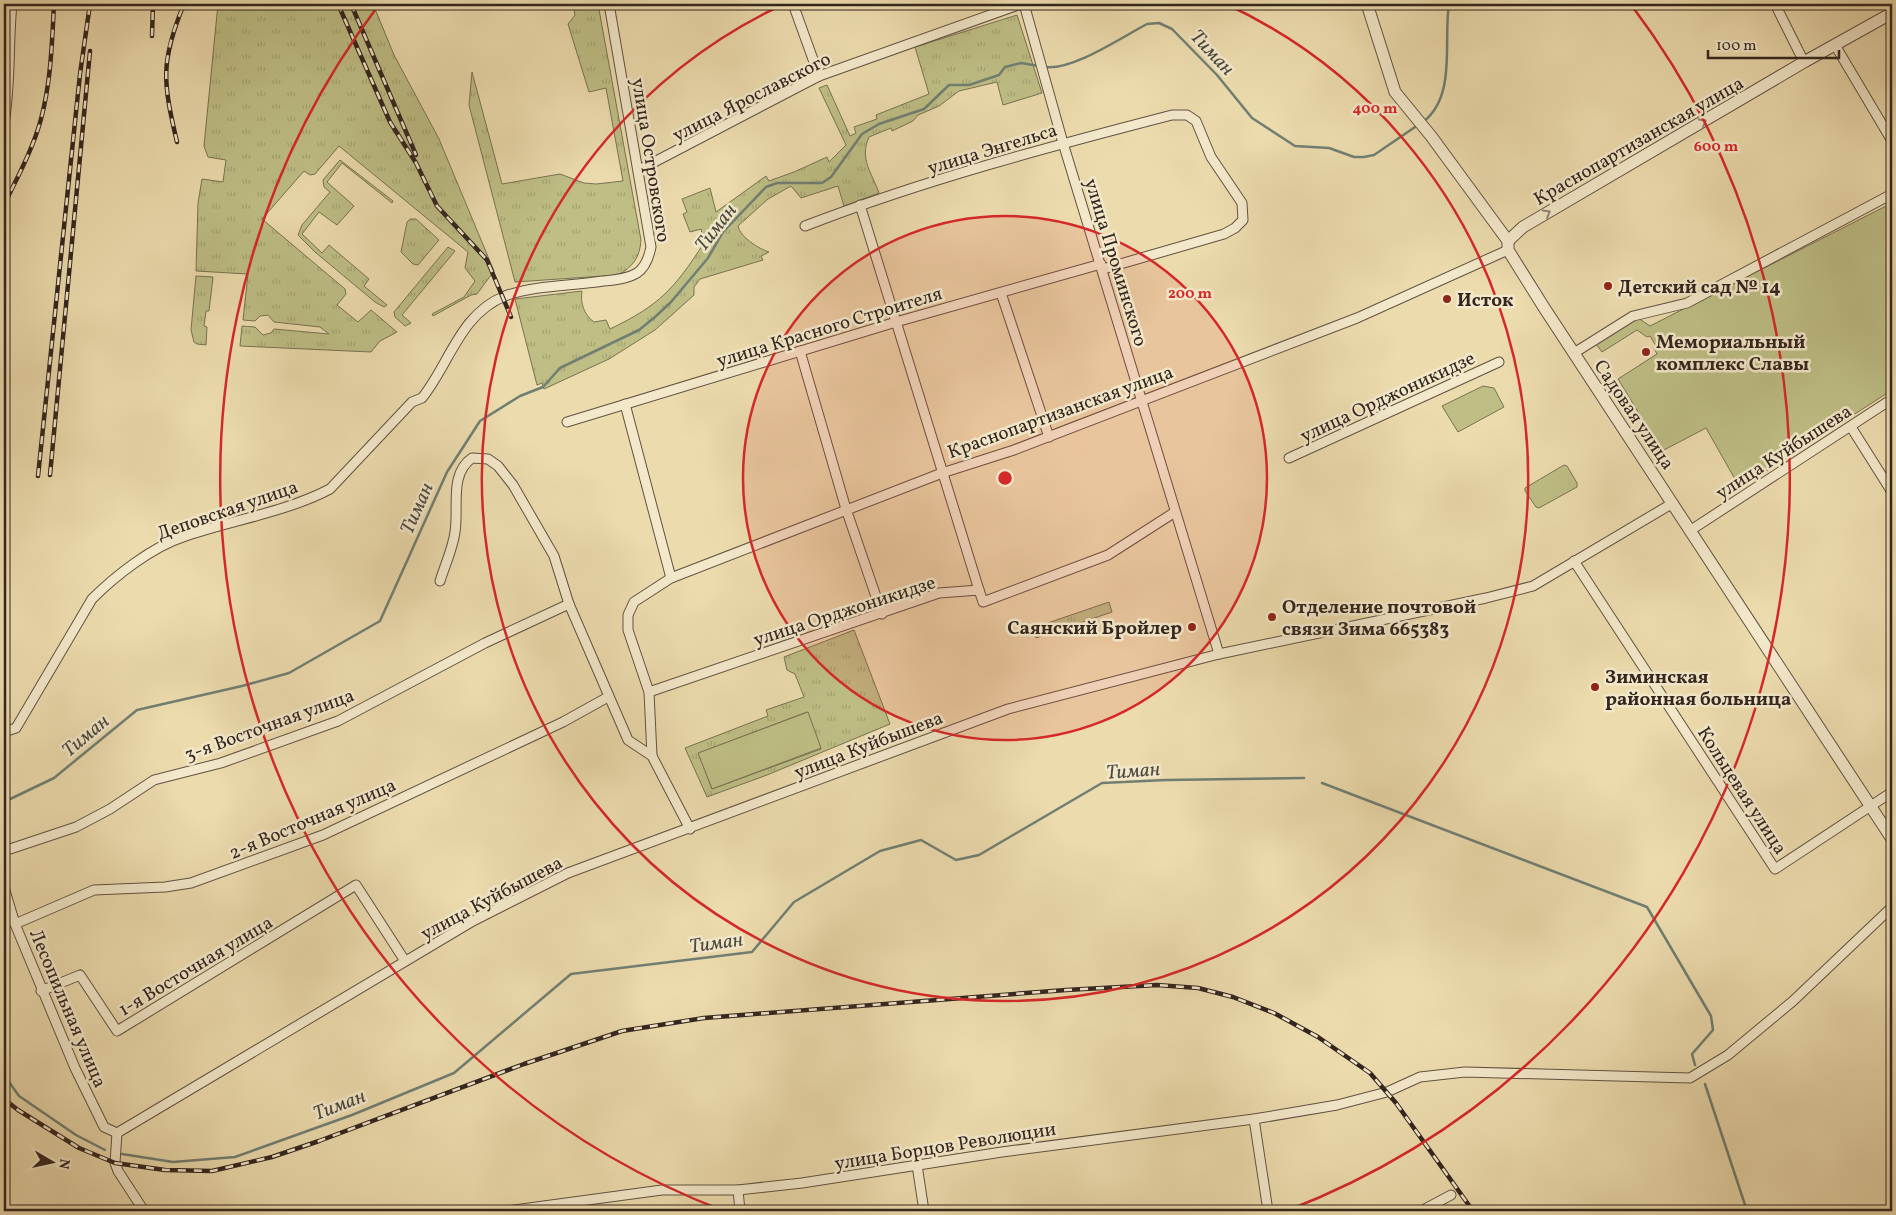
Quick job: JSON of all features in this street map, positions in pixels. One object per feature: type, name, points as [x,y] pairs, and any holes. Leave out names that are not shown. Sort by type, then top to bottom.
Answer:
[{"type":"street","points":[[4,123],[8,100],[8,42],[12,4]]},
{"type":"street","name":"улица Островского","points":[[422,398],[468,323],[488,305],[510,295],[622,279],[642,268],[651,247],[609,4]]},
{"type":"street","points":[[793,4],[819,76]]},
{"type":"street","name":"улица Ярославского","points":[[639,170],[819,76],[1022,4]]},
{"type":"street","name":"улица Проминского","points":[[1022,4],[1219,654]]},
{"type":"street","name":"Садовая улица","points":[[1367,4],[1396,92],[1431,136],[1508,246],[1574,353],[1892,839]]},
{"type":"street","points":[[1775,4],[1804,62]]},
{"type":"street","name":"Краснопартизанская улица","points":[[649,692],[628,630],[629,609],[641,597],[671,578],[942,473],[1049,436],[1357,318],[1508,246],[1523,227],[1804,62],[1892,13]]},
{"type":"street","points":[[1835,45],[1892,141]]},
{"type":"street","name":"улица Энгельса","points":[[805,226],[860,205],[1063,143],[1182,114],[1196,121],[1211,157],[1242,203]]},
{"type":"street","points":[[1574,353],[1633,316],[1687,303],[1892,194]]},
{"type":"street","name":"улица Красного Строителя","points":[[566,422],[896,322],[1235,228],[1243,220],[1242,203]]},
{"type":"street","points":[[860,205],[983,602],[1108,555],[1175,512]]},
{"type":"street","points":[[1001,293],[1049,436]]},
{"type":"street","points":[[800,351],[846,510],[882,614]]},
{"type":"street","name":"улица Орджоникидзе","points":[[1289,458],[1499,362]]},
{"type":"street","name":"Деповская улица","points":[[4,732],[16,728],[92,599],[106,586],[149,552],[182,537],[317,496],[330,489],[412,402],[422,398]]},
{"type":"street","name":"улица Куйбышева","points":[[1691,530],[1892,399]]},
{"type":"street","points":[[625,404],[671,578]]},
{"type":"street","points":[[1851,427],[1892,492]]},
{"type":"street","points":[[440,581],[455,533],[456,491],[462,469],[472,458],[484,458],[498,466],[513,486],[554,556],[569,604],[628,740],[652,756]]},
{"type":"street","name":"улица Куйбышева","points":[[117,1133],[473,921],[568,873],[690,829],[1008,708],[1219,654],[1486,598],[1533,586],[1673,503]]},
{"type":"street","name":"Кольцевая улица","points":[[1574,561],[1775,869],[1892,792]]},
{"type":"street","name":"улица Орджоникидзе","points":[[649,692],[939,593],[980,590]]},
{"type":"street","name":"3-я Восточная улица","points":[[4,852],[76,827],[110,809],[154,780],[221,763],[338,721],[485,643],[569,604]]},
{"type":"street","points":[[649,692],[652,756],[690,829]]},
{"type":"street","name":"2-я Восточная улица","points":[[15,924],[94,890],[165,887],[191,883],[322,835],[446,778],[562,722],[608,697]]},
{"type":"street","name":"1-я Восточная улица","points":[[42,991],[80,975],[117,1031],[356,885],[405,961]]},
{"type":"street","name":"Лесопильная улица","points":[[4,887],[15,924],[75,1068],[104,1126],[117,1133]]},
{"type":"street","name":"улица Борцов Революции","points":[[506,1211],[662,1190],[738,1190],[802,1183],[1254,1118],[1337,1105],[1387,1092],[1420,1077],[1465,1072],[1690,1078],[1728,1055],[1793,1001],[1892,907]]},
{"type":"street","points":[[1254,1118],[1268,1211]]},
{"type":"street","points":[[117,1133],[115,1163],[118,1171],[144,1211]]},
{"type":"street","points":[[917,1165],[924,1211]]},
{"type":"street","points":[[738,1190],[740,1211]]},
{"type":"street","points":[[1421,1211],[1451,1195]]},
{"type":"street","points":[[4,1208],[7,1211]]},
{"type":"green space","points":[[218,4],[373,4],[394,55],[439,139],[494,271],[477,294],[471,295],[433,316],[432,314],[464,297],[475,281],[465,268],[468,252],[339,146],[315,174],[310,175],[304,171],[262,219],[345,289],[346,294],[337,305],[358,322],[371,310],[397,332],[380,341],[371,352],[240,346],[242,326],[255,327],[263,335],[271,333],[274,329],[329,334],[320,327],[274,322],[268,315],[260,316],[255,321],[243,320],[248,274],[196,271],[198,203],[202,179],[223,182],[226,160],[208,157],[204,146]]},
{"type":"green space","points":[[573,4],[598,4],[641,240],[640,246],[635,261],[628,269],[618,275],[515,282],[469,105],[472,72],[502,184],[560,174],[584,183],[596,184],[623,181],[606,88],[589,92],[568,24],[575,15]]},
{"type":"green space","points":[[1017,15],[1042,93],[1003,105],[997,82],[959,91],[939,106],[918,115],[913,121],[892,131],[891,128],[869,137],[865,152],[866,159],[879,193],[844,206],[838,186],[801,198],[791,186],[768,199],[738,226],[746,238],[769,252],[761,256],[763,260],[700,279],[694,287],[694,295],[655,330],[609,359],[544,389],[542,383],[537,385],[515,299],[582,291],[582,300],[588,316],[594,322],[606,320],[610,329],[642,312],[674,284],[704,243],[701,229],[690,232],[683,214],[687,212],[682,199],[710,188],[716,212],[766,176],[769,181],[827,157],[829,162],[846,145],[819,88],[827,85],[850,136],[856,133],[854,127],[877,119],[876,115],[929,94],[915,47]]},
{"type":"green space","points":[[340,160],[393,201],[392,203],[342,163],[327,182],[354,206],[337,225],[319,212],[302,234],[322,253],[329,245],[369,279],[364,286],[387,305],[384,307],[375,302],[315,252],[298,235],[302,225],[330,192],[324,187],[323,180]]},
{"type":"green space","points":[[1892,203],[1892,390],[1740,488],[1706,428],[1662,451],[1618,379],[1657,354],[1654,348],[1656,346],[1650,336],[1647,337],[1637,330],[1602,352],[1596,344],[1638,318],[1650,326]]},
{"type":"green space","points":[[410,219],[416,219],[439,240],[418,265],[413,264],[401,252],[407,222]]},
{"type":"green space","points":[[448,247],[455,251],[402,315],[411,323],[405,326],[395,317],[394,312]]},
{"type":"green space","points":[[196,276],[213,277],[209,311],[206,311],[204,326],[207,327],[206,345],[194,342],[191,330]]},
{"type":"green space","points":[[1483,386],[1494,388],[1504,407],[1458,432],[1442,406]]},
{"type":"green space","points":[[1564,465],[1567,466],[1577,483],[1577,487],[1539,508],[1536,507],[1525,491],[1525,488]]},
{"type":"green space","points":[[1109,602],[1112,612],[1036,638],[1033,628]]},
{"type":"green space","points":[[854,630],[890,724],[767,775],[707,797],[685,748],[768,716],[766,710],[804,697],[795,674],[787,670],[784,657]],"holes":[[[807,712],[821,749],[712,789],[699,753]]]},
{"type":"green space","points":[[808,712],[821,748],[712,789],[698,753]]},
{"type":"waterway","name":"Тиман","points":[[1423,122],[1434,111],[1441,98],[1445,83],[1449,4]]},
{"type":"waterway","name":"Тиман","points":[[1045,67],[1056,67],[1083,59],[1147,24],[1159,23],[1172,29],[1217,75],[1252,118],[1295,146],[1329,148],[1354,157],[1364,157],[1374,155],[1418,125]]},
{"type":"waterway","name":"Тиман","points":[[4,802],[54,778],[137,710],[242,686],[289,673],[380,621],[447,472],[480,421],[520,396],[543,387],[560,368],[639,330],[655,317],[671,302],[708,258],[723,232],[766,187],[777,183],[822,183],[831,177],[862,134],[879,124],[924,109],[949,85],[969,85],[999,75],[1005,67],[1021,63],[1039,66]]},
{"type":"waterway","name":"Тиман","points":[[122,1154],[173,1162],[235,1157],[352,1115],[454,1073],[571,974],[752,952],[794,902],[880,851],[921,840],[956,860],[979,855],[1102,783],[1304,778]]},
{"type":"waterway","points":[[1322,783],[1647,907],[1711,1016],[1713,1030],[1692,1054],[1695,1065]]},
{"type":"waterway","name":"Тиман","points":[[4,1075],[19,1096],[76,1135],[105,1150]]},
{"type":"waterway","points":[[1705,1084],[1747,1211]]},
{"type":"railway","points":[[4,205],[29,152],[41,119],[49,76],[54,4]]},
{"type":"railway","points":[[38,476],[80,74],[90,4]]},
{"type":"railway","points":[[152,36],[153,4]]},
{"type":"railway","points":[[177,142],[169,103],[166,72],[171,42],[184,4]]},
{"type":"railway","points":[[338,4],[390,122],[416,163],[437,206],[487,260],[511,317]]},
{"type":"railway","points":[[351,4],[416,155]]},
{"type":"railway","points":[[50,475],[90,51]]},
{"type":"railway","points":[[4,1099],[18,1110],[79,1148],[115,1163],[165,1170],[212,1171],[272,1157],[319,1141],[524,1064],[622,1031],[704,1018],[1066,990],[1157,985],[1198,988],[1233,997],[1274,1013],[1318,1037],[1370,1073],[1396,1103],[1473,1211]]},
{"type":"place","name":"Детский сад № 14","points":[[1608,286]]},
{"type":"place","name":"Исток","points":[[1447,299]]},
{"type":"place","name":"Мемориальный комплекс Славы","points":[[1646,352]]},
{"type":"place","name":"Отделение почтовой связи Зима 665383","points":[[1272,617]]},
{"type":"place","name":"Саянский Бройлер","points":[[1192,627]]},
{"type":"place","name":"Зиминская районная больница","points":[[1595,687]]}]
